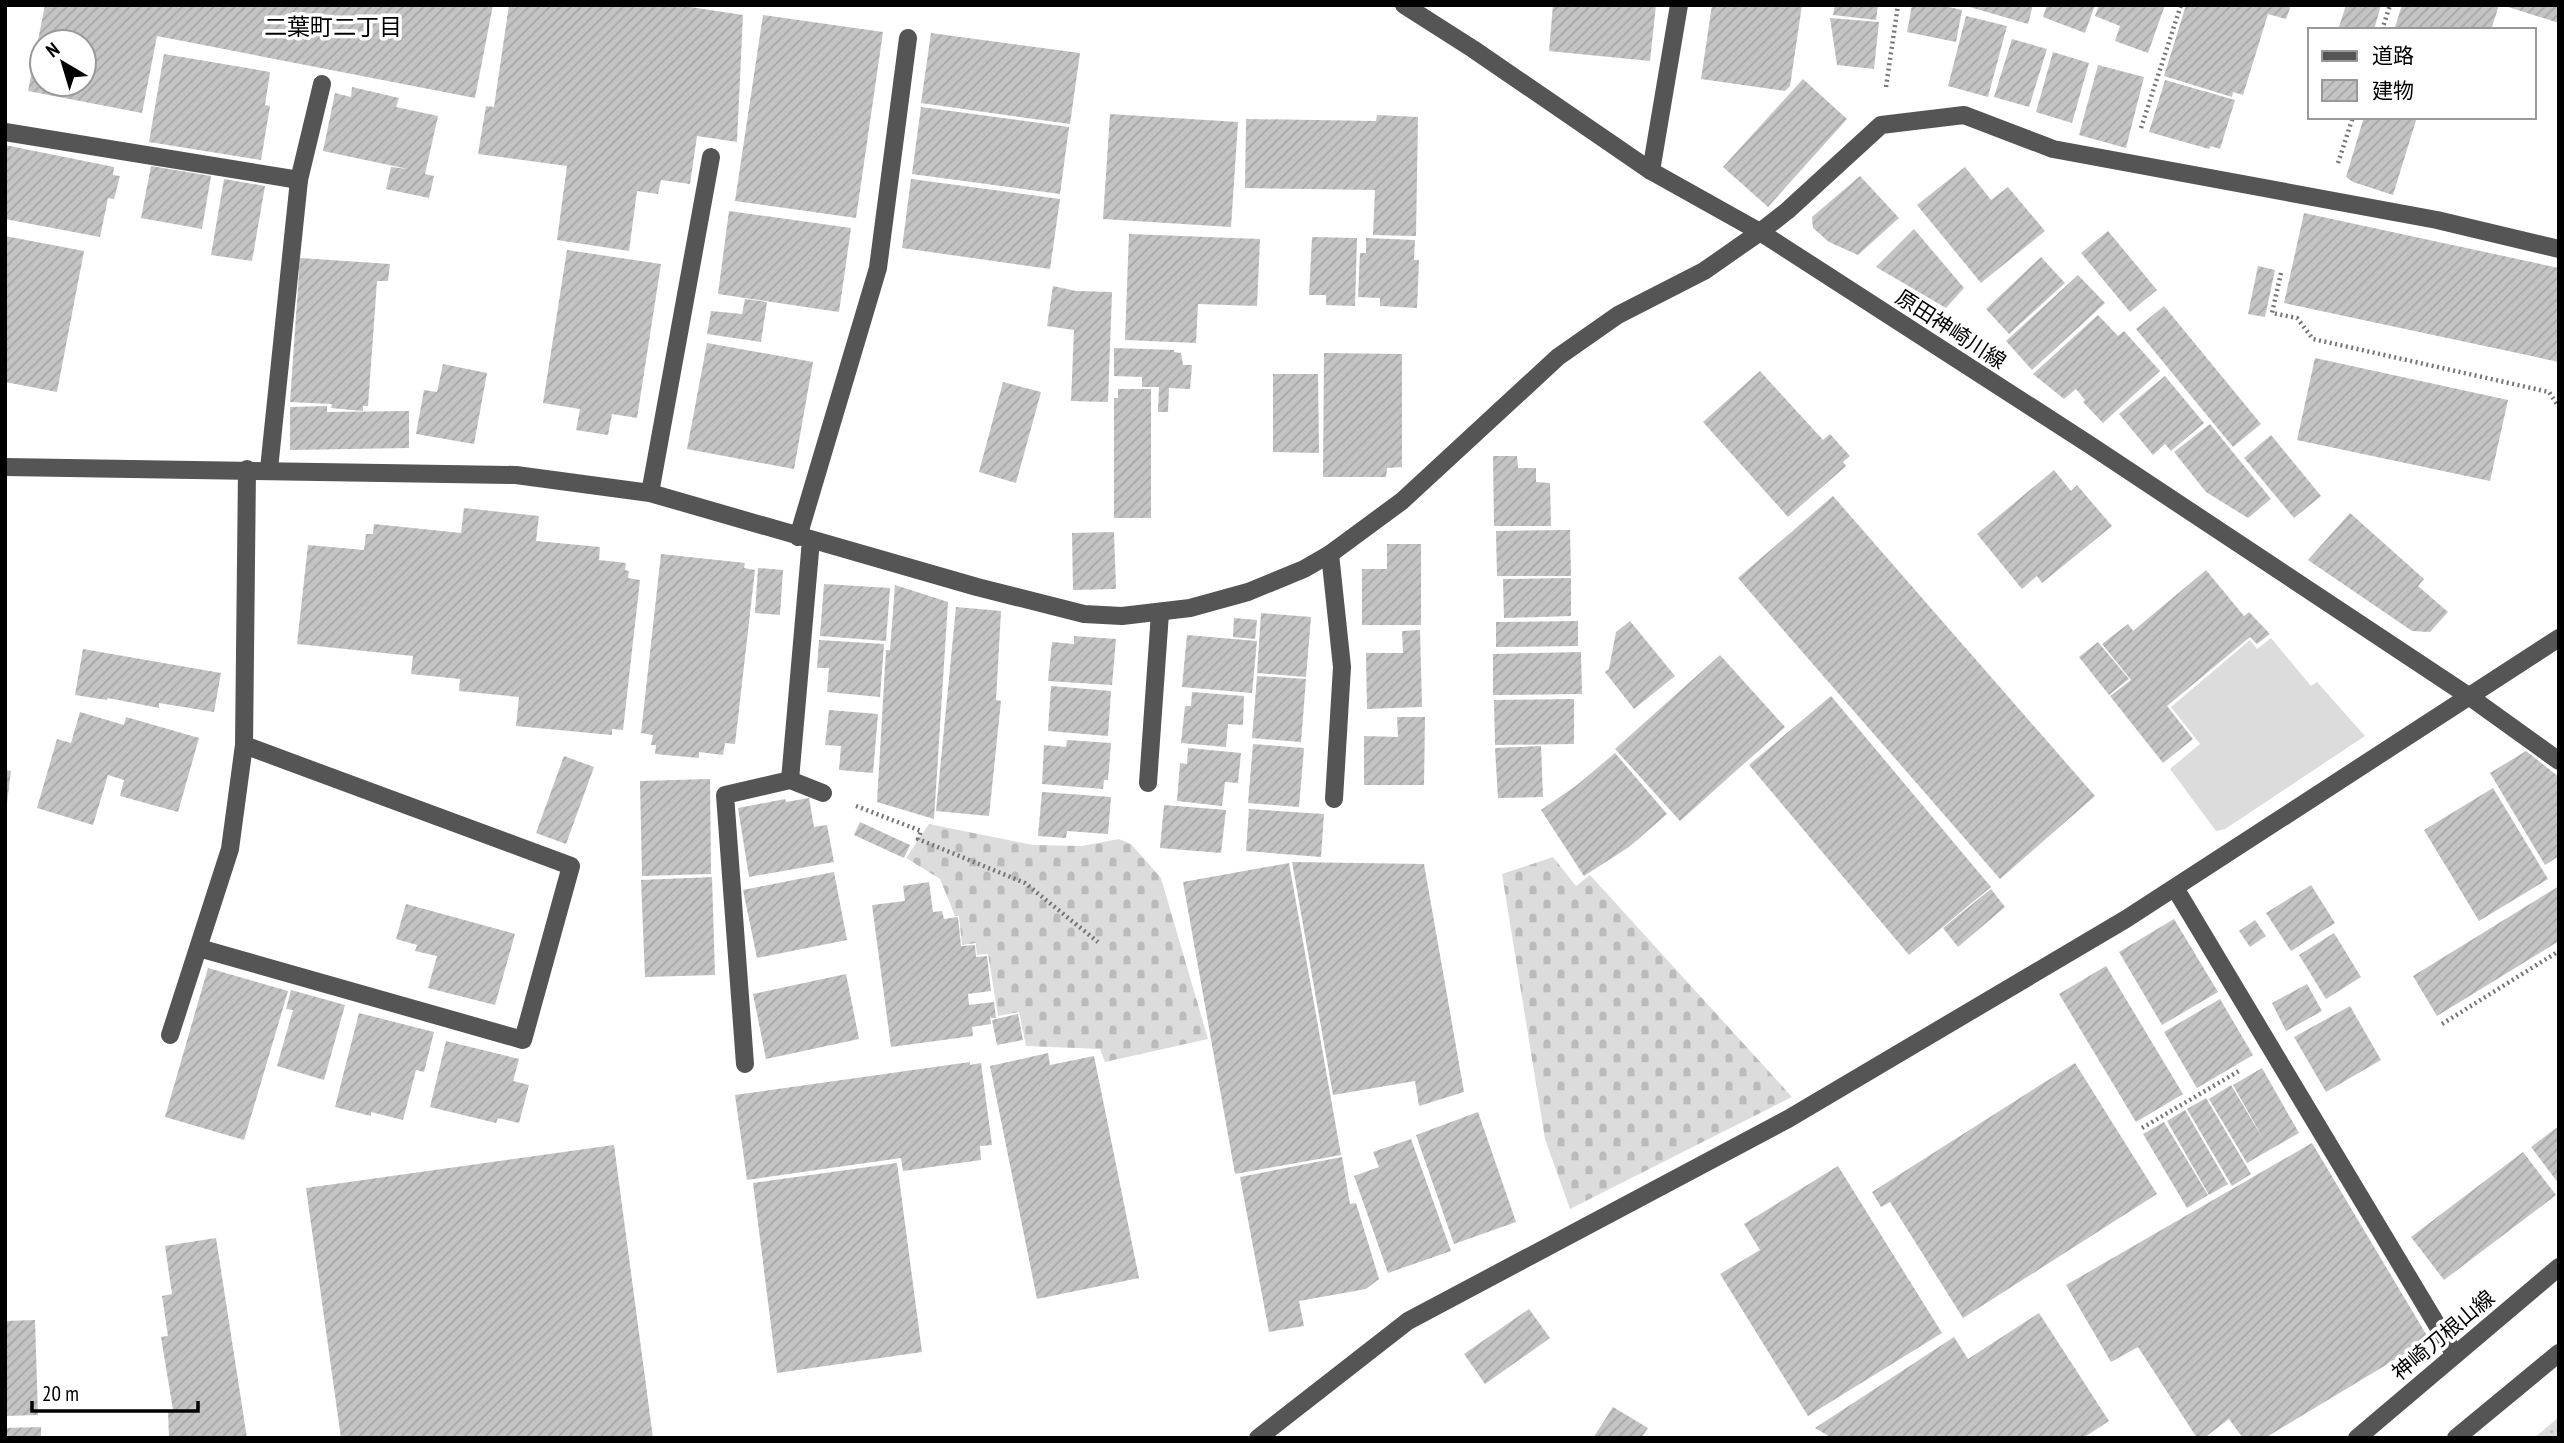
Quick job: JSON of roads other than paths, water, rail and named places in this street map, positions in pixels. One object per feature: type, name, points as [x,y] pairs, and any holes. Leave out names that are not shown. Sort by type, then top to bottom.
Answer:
[{"type":"street","points":[[1651,171],[1679,5]]},
{"type":"street","name":"原田神崎川線","points":[[1406,6],[1651,171],[1760,232],[2090,445],[2470,697],[2559,761]]},
{"type":"street","points":[[790,780],[805,538],[878,268],[908,38]]},
{"type":"street","points":[[269,470],[299,180],[322,84]]},
{"type":"street","points":[[5,467],[516,475],[650,493],[1084,614],[1122,616],[1160,613],[1190,608],[1248,592],[1304,569],[1330,554],[1402,501],[1558,357],[1618,315],[1704,271],[1760,232],[1787,211],[1881,125],[1964,115],[2053,149],[2327,198],[2437,220],[2559,250]]},
{"type":"street","points":[[5,132],[299,180]]},
{"type":"street","points":[[650,493],[711,157]]},
{"type":"street","points":[[170,1035],[230,849],[244,745],[247,469]]},
{"type":"street","points":[[1330,554],[1342,667],[1334,799]]},
{"type":"street","points":[[1148,783],[1160,613]]},
{"type":"street","points":[[1258,1438],[1408,1321],[1788,1119],[2175,888],[2559,638]]},
{"type":"street","points":[[199,948],[523,1040],[571,866],[244,745]]},
{"type":"street","points":[[745,1064],[725,795],[790,780],[823,793]]},
{"type":"street","points":[[2175,888],[2455,1355]]},
{"type":"street","name":"神崎刀根山線","points":[[2357,1438],[2559,1267]]},
{"type":"street","points":[[2456,1438],[2559,1353]]},
{"type":"district","name":"二葉町二丁目","points":[[333,26]]}]
